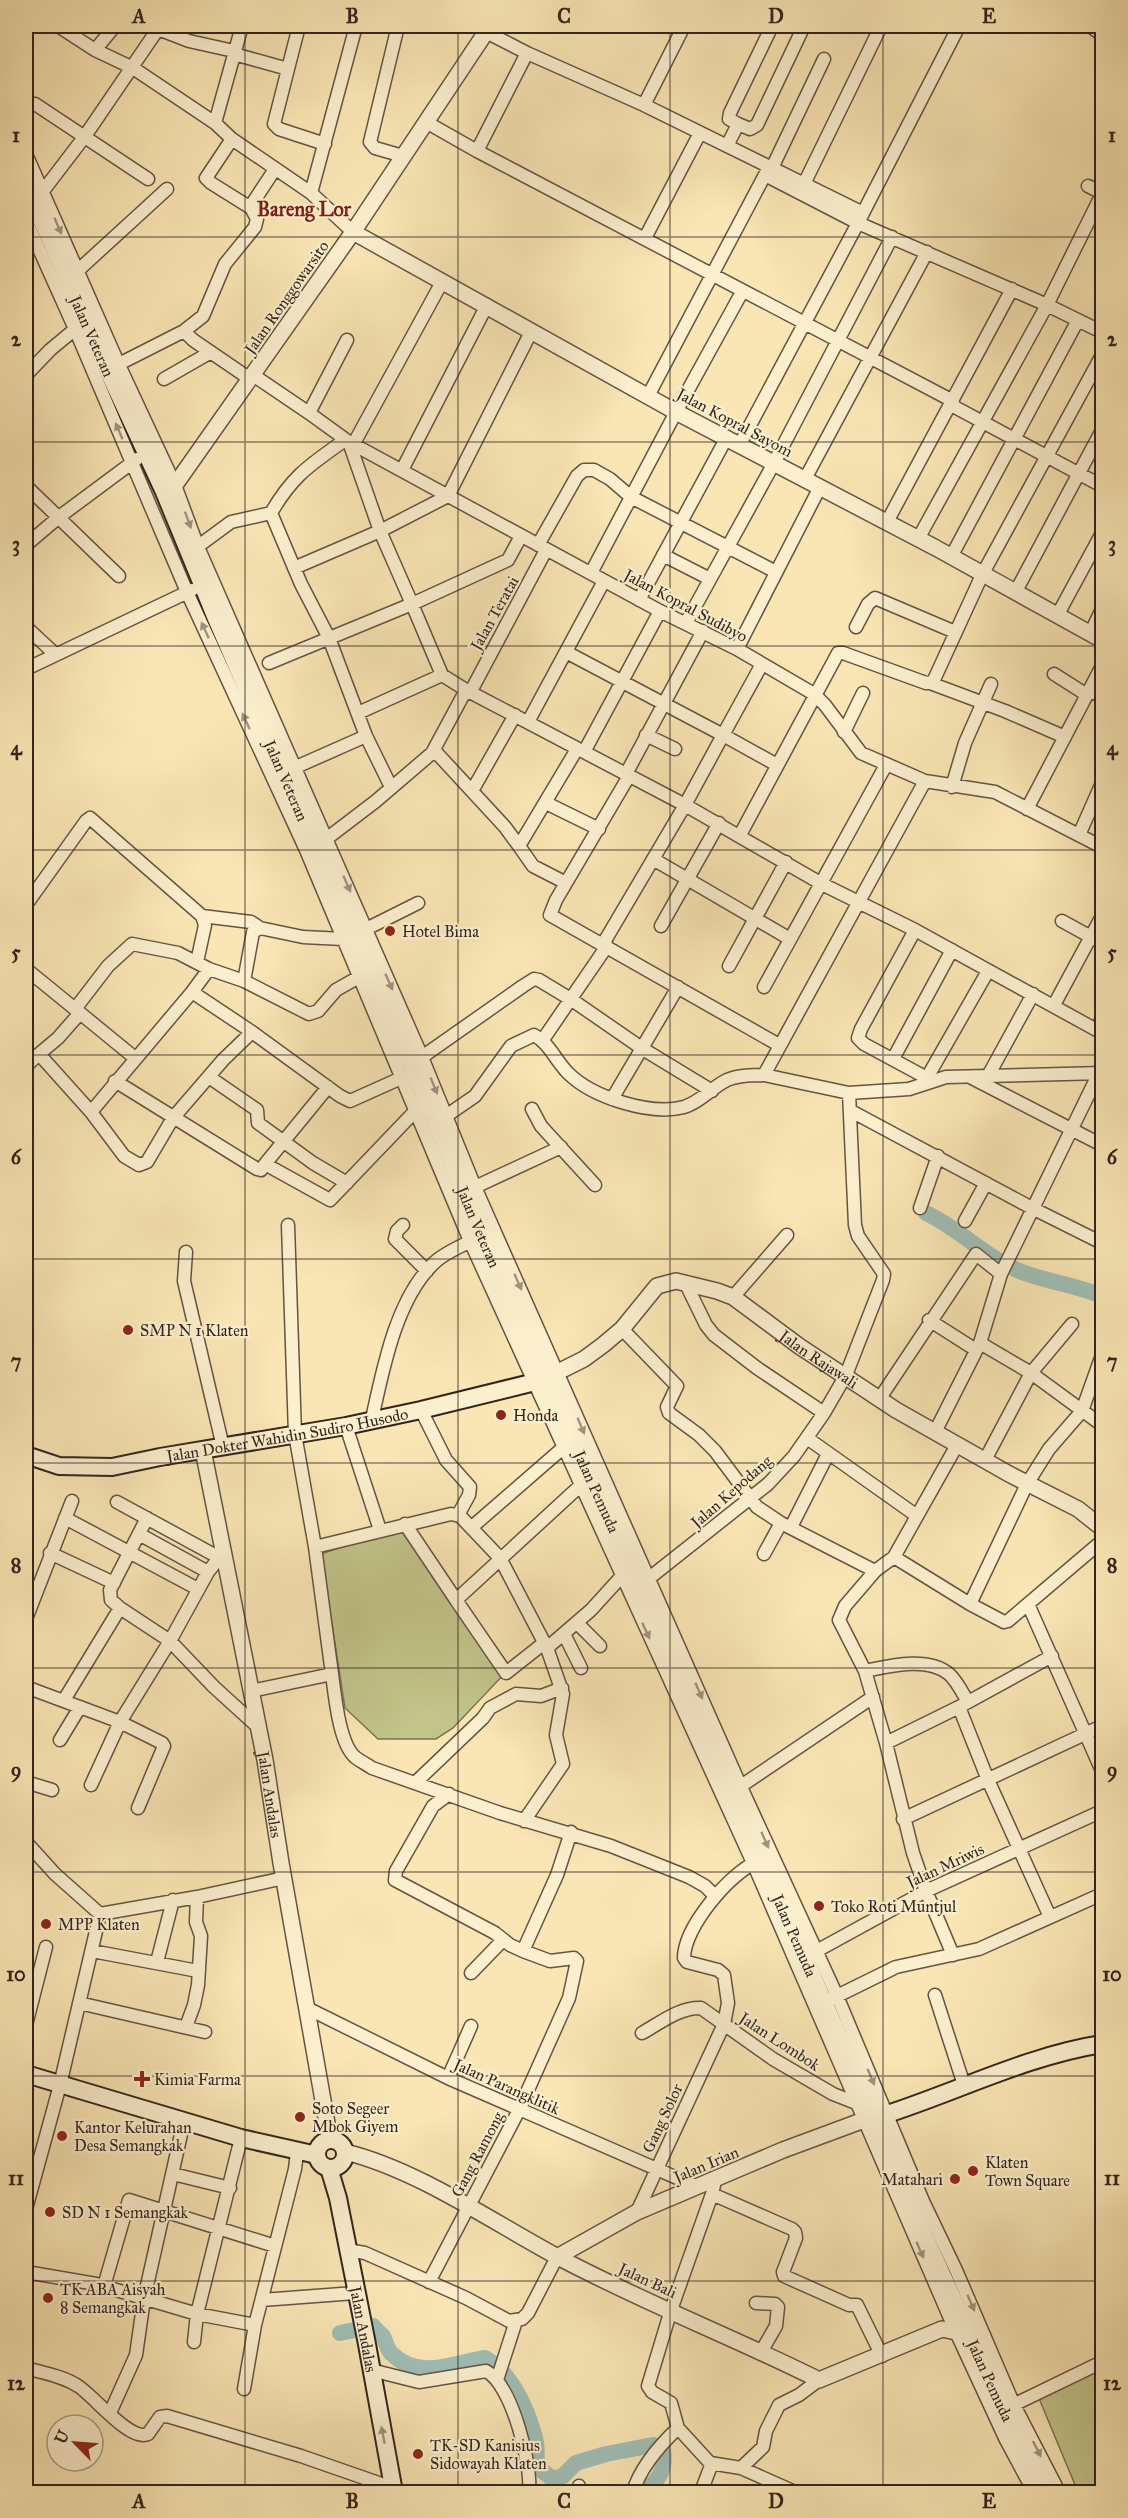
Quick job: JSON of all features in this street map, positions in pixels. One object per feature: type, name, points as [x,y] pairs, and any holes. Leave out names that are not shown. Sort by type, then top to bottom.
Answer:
[{"type":"highway","points":[[1096,26],[1102,30]]},
{"type":"main road","name":"Jalan Veteran","points":[[33,191],[34,231],[73,275],[80,325],[113,367],[139,458],[170,488],[193,549],[194,589],[251,672],[316,845],[413,1069],[421,1105],[449,1163],[476,1238],[547,1377]]},
{"type":"main road","name":"Jalan Dokter Wahidin Sudiro Husodo","points":[[26,1455],[59,1466],[112,1467],[160,1456],[346,1426],[421,1410],[547,1377]]},
{"type":"main road","name":"Jalan Pemuda","points":[[547,1377],[644,1583],[736,1789],[757,1862],[811,1954],[830,1999],[840,2034],[911,2206],[955,2322],[1009,2407],[1047,2493]]},
{"type":"main road","points":[[875,2117],[1074,2049],[1102,2043]]},
{"type":"main road","points":[[26,2074],[241,2138],[317,2155]]},
{"type":"main road","points":[[330,2140],[342,2144],[345,2152],[341,2164],[329,2168],[321,2164],[317,2155],[319,2146],[330,2140]]},
{"type":"main road","name":"Jalan Andalas","points":[[329,2168],[366,2339],[393,2490]]},
{"type":"street","points":[[58,26],[95,50],[133,68],[215,123],[232,139],[311,193],[353,232]]},
{"type":"street","points":[[95,50],[115,26]]},
{"type":"street","points":[[215,123],[242,26]]},
{"type":"street","points":[[299,26],[274,124],[296,135],[325,144]]},
{"type":"street","points":[[311,193],[356,26]]},
{"type":"street","points":[[398,26],[370,142],[375,148],[403,156]]},
{"type":"street","points":[[644,105],[684,26]]},
{"type":"street","points":[[772,26],[730,113],[729,119],[750,129],[757,125],[804,26]]},
{"type":"street","points":[[804,184],[881,26]]},
{"type":"street","points":[[639,600],[680,523],[803,324],[959,26]]},
{"type":"street","points":[[33,191],[85,136],[159,27],[182,38],[288,69]]},
{"type":"street","points":[[488,29],[527,53],[644,105],[727,146],[860,218]]},
{"type":"street","name":"Jalan Ronggowarsito","points":[[170,488],[252,377],[353,232],[488,29]]},
{"type":"street","points":[[477,151],[527,53]]},
{"type":"street","points":[[648,396],[769,170],[824,59]]},
{"type":"street","points":[[35,104],[148,179]]},
{"type":"street","points":[[426,122],[870,358],[982,422],[1102,486]]},
{"type":"street","points":[[727,146],[738,124]]},
{"type":"street","points":[[645,238],[700,133]]},
{"type":"street","points":[[113,367],[184,331],[203,316],[225,264],[255,227],[257,219],[251,208],[206,178],[232,139]]},
{"type":"street","points":[[26,154],[33,191],[170,488]]},
{"type":"street","points":[[251,208],[275,169]]},
{"type":"street","points":[[769,170],[804,184],[892,237],[1047,304],[1102,332]]},
{"type":"street","points":[[918,539],[1047,304],[1102,194],[1088,186]]},
{"type":"street","points":[[73,275],[167,189]]},
{"type":"street","points":[[26,220],[34,231],[80,325],[194,589],[26,669]]},
{"type":"street","name":"Jalan Kopral Sayom","points":[[353,232],[676,412],[887,522],[1096,637]]},
{"type":"street","points":[[686,623],[774,462],[892,237]]},
{"type":"street","points":[[805,479],[927,252]]},
{"type":"street","points":[[442,282],[349,442],[296,476],[283,491],[271,513],[231,522],[213,532],[193,549],[296,767],[316,845],[391,787],[434,750],[519,846],[533,866],[566,883]]},
{"type":"street","points":[[887,522],[1012,289]]},
{"type":"street","points":[[591,573],[742,292]]},
{"type":"street","points":[[402,470],[487,305]]},
{"type":"street","points":[[951,557],[1078,320]]},
{"type":"street","points":[[26,375],[50,350],[80,325]]},
{"type":"street","name":"Jalan Kopral Sudibyo","points":[[184,331],[211,352],[309,412],[349,442],[639,600],[703,631],[814,694],[861,753],[925,781],[995,792],[1102,847]]},
{"type":"street","points":[[294,568],[380,531],[448,496],[531,332]]},
{"type":"street","points":[[309,412],[347,340]]},
{"type":"street","points":[[164,379],[211,352]]},
{"type":"street","points":[[930,683],[936,677],[982,575],[1102,355]]},
{"type":"street","points":[[1015,593],[1102,430]]},
{"type":"street","points":[[349,442],[380,531],[442,675],[468,691],[719,823],[822,884],[915,930],[1054,1005],[1101,1027]]},
{"type":"street","points":[[26,545],[59,517],[139,458]]},
{"type":"street","name":"Jalan Teratai","points":[[434,750],[468,691],[577,476],[584,470],[594,470],[610,479],[631,497]]},
{"type":"street","points":[[26,486],[119,576]]},
{"type":"street","points":[[737,650],[820,487]]},
{"type":"street","points":[[631,497],[776,572]]},
{"type":"street","points":[[271,513],[294,568],[329,638],[366,736],[391,787]]},
{"type":"street","points":[[1057,616],[1102,533]]},
{"type":"street","points":[[251,672],[412,604],[508,560],[521,536]]},
{"type":"street","points":[[663,555],[710,579]]},
{"type":"street","points":[[528,722],[604,581]]},
{"type":"street","points":[[856,627],[868,604],[875,598],[955,632]]},
{"type":"street","points":[[1096,637],[1102,609]]},
{"type":"street","points":[[519,846],[622,681],[660,611]]},
{"type":"street","points":[[26,627],[55,654]]},
{"type":"street","points":[[703,631],[646,735],[599,829],[566,883],[550,915],[780,1045]]},
{"type":"street","points":[[566,652],[664,702],[777,765]]},
{"type":"street","points":[[740,835],[814,694],[834,658],[840,652],[1005,711],[1065,737]]},
{"type":"street","points":[[542,1041],[572,999],[605,945],[762,664]]},
{"type":"street","points":[[1027,808],[1102,666]]},
{"type":"street","points":[[1054,674],[1088,693],[1102,695]]},
{"type":"street","points":[[358,713],[442,675]]},
{"type":"street","points":[[952,787],[965,743],[991,684]]},
{"type":"street","points":[[844,732],[863,693]]},
{"type":"street","points":[[472,792],[515,715]]},
{"type":"street","points":[[646,735],[675,749]]},
{"type":"street","points":[[296,767],[366,736]]},
{"type":"street","points":[[764,987],[886,765]]},
{"type":"street","points":[[764,1075],[925,781]]},
{"type":"street","points":[[1079,836],[1102,783]]},
{"type":"street","points":[[546,803],[599,829]]},
{"type":"street","points":[[26,905],[90,818],[202,916],[205,925],[197,962]]},
{"type":"street","points":[[661,926],[719,823]]},
{"type":"street","points":[[653,859],[790,939]]},
{"type":"street","points":[[729,966],[786,862]]},
{"type":"street","points":[[202,916],[252,922],[260,928],[303,937],[354,934],[418,903]]},
{"type":"street","points":[[1054,1005],[1097,940],[1102,916]]},
{"type":"street","points":[[1062,921],[1097,940]]},
{"type":"street","points":[[243,981],[251,937],[260,928]]},
{"type":"street","points":[[915,930],[858,1038],[864,1044],[893,1059],[925,1081]]},
{"type":"street","points":[[354,934],[359,977],[413,1069],[446,1116],[453,1133],[449,1163],[475,1187],[547,1377],[564,1447],[621,1577],[840,2034],[856,2103],[875,2117],[923,2201],[956,2270],[1009,2407],[1059,2493]]},
{"type":"street","points":[[26,1066],[58,1038],[108,966],[132,944],[157,947],[178,953],[209,969],[243,981],[309,1014],[318,1011],[336,990],[359,977]]},
{"type":"street","points":[[893,1059],[951,950]]},
{"type":"street","points":[[26,969],[135,1058]]},
{"type":"street","points":[[91,1112],[209,969]]},
{"type":"street","points":[[925,1081],[988,971]]},
{"type":"street","points":[[192,992],[350,1101],[413,1069],[534,979],[572,999],[642,1049],[712,1091]]},
{"type":"street","points":[[612,1099],[678,987]]},
{"type":"street","points":[[988,1076],[1033,994]]},
{"type":"street","points":[[39,1053],[91,1112],[114,1146],[132,1163],[139,1165],[147,1162],[173,1118],[208,1077],[252,1032]]},
{"type":"street","points":[[446,1116],[475,1096],[511,1046],[531,1035],[538,1036],[572,1077],[612,1099],[649,1108],[675,1109],[693,1104],[728,1080],[764,1075],[849,1093],[909,1089],[925,1081],[946,1077],[1101,1073],[1003,1269],[978,1347],[935,1432]]},
{"type":"street","points":[[208,1077],[257,1110],[258,1123],[347,1183]]},
{"type":"street","points":[[970,1077],[1102,1145]]},
{"type":"street","points":[[116,1081],[261,1170],[328,1087]]},
{"type":"street","points":[[849,1093],[851,1111],[938,1156],[1032,1209],[1102,1243]]},
{"type":"street","points":[[265,1164],[326,1200],[334,1198],[421,1105]]},
{"type":"street","points":[[532,1109],[541,1126],[595,1185]]},
{"type":"street","name":"Jalan Kepodang","points":[[644,1583],[780,1473],[824,1413],[846,1375],[884,1274],[858,1236],[855,1225],[851,1111]]},
{"type":"street","points":[[475,1187],[561,1147]]},
{"type":"street","points":[[920,1208],[938,1156]]},
{"type":"street","points":[[965,1221],[986,1183]]},
{"type":"street","points":[[288,1225],[295,1434],[315,1547],[332,1674],[343,1732],[348,1748],[354,1757],[372,1768],[416,1782],[430,1789],[524,1821],[571,1832],[689,1877],[705,1886],[715,1896],[757,1862]]},
{"type":"street","points":[[402,1225],[395,1239],[427,1271]]},
{"type":"street","points":[[733,1297],[787,1235]]},
{"type":"street","points":[[372,1419],[384,1364],[406,1302],[427,1271],[438,1260],[476,1238]]},
{"type":"street","points":[[186,1252],[184,1281],[223,1447]]},
{"type":"street","points":[[880,1398],[929,1320],[976,1254],[1003,1269]]},
{"type":"street","name":"Jalan Rajawali","points":[[547,1377],[585,1359],[622,1329],[657,1286],[672,1281],[685,1282],[733,1297],[799,1346],[880,1398],[957,1445],[1078,1509],[1102,1530]]},
{"type":"street","points":[[685,1282],[706,1325],[714,1335],[757,1368],[824,1413]]},
{"type":"street","points":[[929,1320],[1031,1374],[1102,1425]]},
{"type":"street","points":[[985,1460],[1031,1374],[1072,1323]]},
{"type":"street","points":[[622,1329],[676,1386],[667,1407],[669,1413],[699,1434],[715,1451],[749,1500],[786,1525],[875,1571]]},
{"type":"street","points":[[970,1604],[1027,1484],[1049,1449],[1082,1411],[1102,1354]]},
{"type":"street","points":[[421,1410],[446,1460],[470,1487],[469,1495],[458,1515]]},
{"type":"street","points":[[346,1426],[380,1530]]},
{"type":"street","points":[[807,1438],[917,1516]]},
{"type":"street","points":[[953,1955],[926,1891],[903,1819],[886,1743],[865,1671],[839,1620],[841,1612],[875,1571],[894,1557],[957,1445]]},
{"type":"street","points":[[472,1527],[564,1447]]},
{"type":"street","name":"Jalan Andalas","points":[[203,1450],[220,1555],[251,1691],[274,1808],[330,2140]]},
{"type":"street","points":[[764,1554],[786,1525],[828,1454]]},
{"type":"street","points":[[456,1600],[581,1485]]},
{"type":"street","points":[[26,1619],[72,1501]]},
{"type":"street","points":[[91,1785],[120,1722],[171,1641],[198,1588],[220,1555],[117,1502]]},
{"type":"street","points":[[315,1547],[452,1514],[458,1515],[472,1527],[500,1558],[546,1645],[563,1694],[556,1735],[563,1764],[524,1821]]},
{"type":"street","points":[[65,1518],[198,1588]]},
{"type":"street","points":[[147,1518],[128,1552],[109,1596],[120,1608],[171,1641],[214,1687],[258,1728]]},
{"type":"street","points":[[405,1524],[506,1673],[564,1634],[621,1577]]},
{"type":"street","points":[[894,1557],[970,1604],[1004,1622],[1028,1604],[1102,1530]]},
{"type":"street","points":[[139,1534],[208,1572]]},
{"type":"street","points":[[50,1553],[114,1583]]},
{"type":"street","points":[[1028,1604],[1102,1771]]},
{"type":"street","points":[[64,1700],[120,1608]]},
{"type":"street","points":[[577,1623],[600,1646]]},
{"type":"street","points":[[564,1634],[581,1668]]},
{"type":"street","points":[[886,1743],[964,1705],[1052,1656]]},
{"type":"street","points":[[865,1671],[903,1664],[941,1669],[953,1678],[988,1780],[1050,1917]]},
{"type":"street","points":[[251,1691],[332,1674]]},
{"type":"street","points":[[26,1687],[120,1722],[162,1743],[164,1746],[138,1808]]},
{"type":"street","points":[[416,1782],[477,1725],[490,1708],[516,1694],[541,1696],[562,1688]]},
{"type":"street","points":[[811,1954],[736,1789],[873,1696]]},
{"type":"street","points":[[60,1740],[80,1707]]},
{"type":"street","points":[[903,1819],[1102,1726]]},
{"type":"street","points":[[26,1782],[52,1790]]},
{"type":"street","points":[[430,1789],[433,1806]]},
{"type":"street","points":[[450,1794],[433,1806],[396,1871],[395,1880],[495,1933],[523,1951],[557,1875],[571,1832]]},
{"type":"street","name":"Jalan Mriwis","points":[[811,1954],[926,1891],[1102,1811]]},
{"type":"street","points":[[26,1842],[63,1881],[100,1914]]},
{"type":"street","points":[[100,1914],[198,1897],[284,1878]]},
{"type":"street","points":[[830,1999],[896,1967],[979,1949],[1102,1894]]},
{"type":"street","name":"Gang Solor","points":[[637,2212],[721,2029],[728,2003],[724,1975],[687,1962],[684,1958],[694,1928],[715,1896]]},
{"type":"street","points":[[186,2027],[194,2005],[198,1971],[201,1936],[196,1922],[198,1897]]},
{"type":"street","points":[[157,1962],[173,1900]]},
{"type":"street","points":[[26,2209],[60,2085],[100,1914]]},
{"type":"street","points":[[471,1973],[503,1940]]},
{"type":"street","points":[[26,2025],[46,1947]]},
{"type":"street","points":[[92,1951],[198,1971]]},
{"type":"street","name":"Gang Ramong","points":[[429,2282],[519,2110],[569,1998],[577,1961],[574,1958],[550,1961],[523,1951]]},
{"type":"street","points":[[935,1995],[964,2085]]},
{"type":"street","points":[[79,2003],[205,2032]]},
{"type":"street","name":"Jalan Lombok","points":[[642,2033],[688,2009],[698,2007],[705,2009],[721,2029],[833,2094],[856,2103]]},
{"type":"street","name":"Jalan Parangklitik","points":[[307,2008],[448,2078],[698,2187]]},
{"type":"street","points":[[448,2078],[471,2026]]},
{"type":"street","name":"Jalan Irian","points":[[557,2256],[637,2212],[698,2187],[713,2188],[783,2150],[875,2117]]},
{"type":"street","points":[[110,2413],[136,2355],[144,2299],[184,2121]]},
{"type":"street","points":[[194,2342],[197,2314],[241,2138]]},
{"type":"street","points":[[244,2389],[255,2325],[295,2169],[297,2152]]},
{"type":"street","name":"Jalan Bali","points":[[345,2152],[370,2158],[468,2206],[557,2256],[819,2380]]},
{"type":"street","points":[[173,2174],[230,2188]]},
{"type":"street","points":[[795,2493],[741,2468],[712,2463],[698,2452],[678,2428],[671,2403],[652,2392],[648,2386],[671,2310],[713,2188],[792,2229],[796,2238],[784,2267],[784,2276],[849,2305],[857,2305],[882,2356]]},
{"type":"street","points":[[104,2286],[128,2201],[134,2200],[275,2246]]},
{"type":"street","points":[[347,2250],[365,2253],[509,2321],[516,2321],[528,2313],[557,2256]]},
{"type":"street","points":[[26,2272],[104,2286],[197,2314],[255,2325]]},
{"type":"street","points":[[262,2300],[355,2293]]},
{"type":"street","points":[[756,2303],[775,2304],[778,2307],[776,2326],[761,2352]]},
{"type":"street","points":[[498,2378],[516,2321]]},
{"type":"street","points":[[741,2468],[763,2447],[766,2431],[779,2405],[799,2395],[819,2380],[882,2356],[955,2322],[1006,2440],[1034,2493]]},
{"type":"street","points":[[1009,2407],[1102,2362]]},
{"type":"street","points":[[26,2368],[65,2379],[78,2386],[127,2429],[139,2436],[148,2434],[160,2417],[168,2416],[301,2456],[393,2490]]},
{"type":"street","points":[[371,2370],[419,2382],[486,2371],[498,2378],[520,2433],[528,2470],[529,2493]]},
{"type":"street","points":[[633,2493],[657,2452],[678,2428]]},
{"type":"street","points":[[701,2493],[712,2463]]},
{"type":"green space","points":[[405,1525],[508,1670],[453,1728],[436,1739],[378,1739],[345,1708],[321,1554]]},
{"type":"green space","points":[[1102,2369],[1102,2492],[1078,2492],[1038,2396]]},
{"type":"waterway","points":[[926,1213],[1009,1266],[1102,1296]]},
{"type":"waterway","points":[[340,2333],[373,2326],[383,2336],[391,2353],[413,2366],[436,2368],[485,2358],[494,2364],[503,2372],[523,2404],[536,2441],[537,2467],[553,2479],[563,2476],[576,2463],[606,2454],[653,2445],[663,2450],[660,2474],[645,2492]]},
{"type":"place","name":"Hotel Bima","points":[[390,931]]},
{"type":"place","name":"SMP N 1 Klaten","points":[[128,1330]]},
{"type":"place","name":"Honda","points":[[501,1415]]},
{"type":"place","name":"Toko Roti Muntjul","points":[[819,1906]]},
{"type":"place","name":"MPP Klaten","points":[[46,1924]]},
{"type":"place","name":"Kimia Farma","points":[[142,2079]]},
{"type":"place","name":"Soto Segeer Mbok Giyem","points":[[300,2117]]},
{"type":"place","name":"Kantor Kelurahan Desa Semangkak","points":[[62,2136]]},
{"type":"place","name":"Klaten Town Square","points":[[973,2171]]},
{"type":"place","name":"Matahari","points":[[955,2179]]},
{"type":"place","name":"SD N 1 Semangkak","points":[[50,2212]]},
{"type":"place","name":"TK ABA Aisyah 8 Semangkak","points":[[48,2298]]},
{"type":"place","name":"TK-SD Kanisius Sidowayah Klaten","points":[[418,2454]]},
{"type":"district","name":"Bareng Lor","points":[[304,209]]}]
